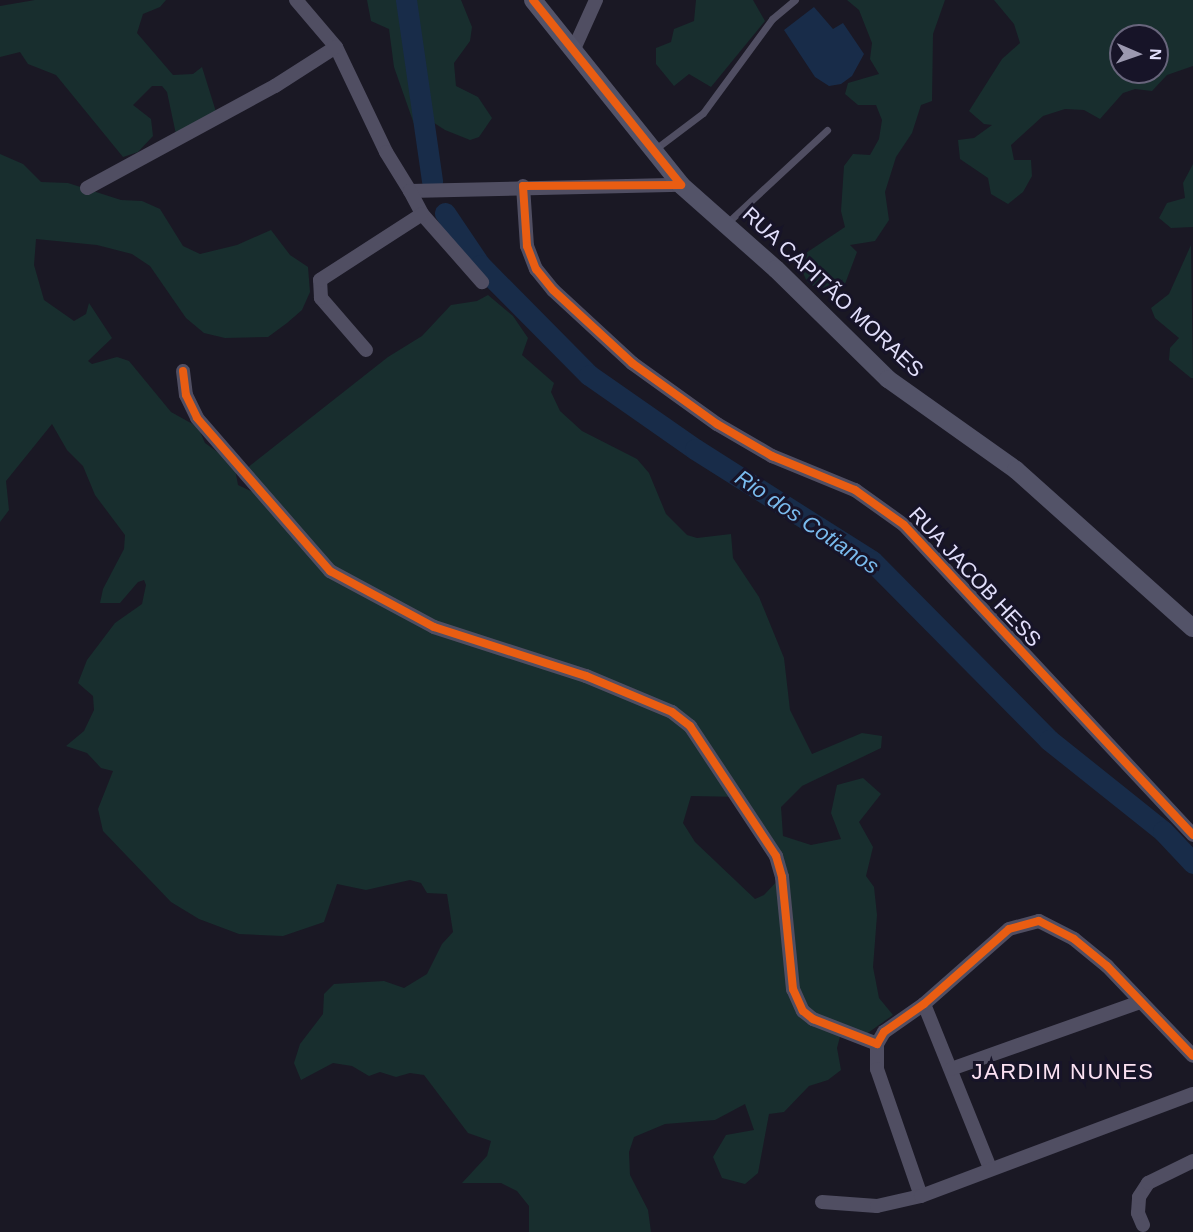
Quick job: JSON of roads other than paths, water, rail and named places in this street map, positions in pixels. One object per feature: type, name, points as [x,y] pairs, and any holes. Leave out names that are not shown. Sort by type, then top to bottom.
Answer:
[{"type":"street","points":[[296,0],[336,48],[386,152],[422,214],[482,282]]},
{"type":"street","name":"RUA CAPITÃO MORAES","points":[[533,0],[681,185],[726,224],[888,379],[1016,470],[1193,628]]},
{"type":"street","points":[[573,51],[596,0]]},
{"type":"street","points":[[87,188],[276,86],[336,48]]},
{"type":"street","points":[[410,191],[523,186],[681,185]]},
{"type":"street","name":"RUA JACOB HESS","points":[[523,186],[527,246],[536,269],[553,290],[632,363],[717,424],[772,456],[855,490],[904,525],[1193,835]]},
{"type":"street","points":[[366,350],[321,298],[320,280],[422,214]]},
{"type":"street","points":[[183,371],[186,395],[197,418],[330,571],[434,627],[586,676],[683,719],[776,856],[798,1002],[813,1019],[877,1044]]},
{"type":"street","points":[[921,1196],[877,1069],[877,1044],[884,1032],[924,1004],[1009,928],[1039,921],[1074,939],[1107,966],[1193,1056]]},
{"type":"street","points":[[951,1069],[1140,1002]]},
{"type":"street","points":[[924,1004],[990,1168]]},
{"type":"street","points":[[822,1202],[877,1206],[921,1196],[990,1168],[1193,1094]]},
{"type":"street","points":[[1143,1226],[1138,1213],[1139,1197],[1148,1183],[1193,1161]]},
{"type":"lane","points":[[653,151],[703,113],[772,19],[795,0]]},
{"type":"lane","points":[[726,224],[827,130]]},
{"type":"water","points":[[814,7],[833,29],[843,23],[864,54],[852,76],[841,84],[829,86],[815,77],[784,30]]},
{"type":"waterway","name":"Rio dos Cotianos","points":[[406,0],[432,181]]},
{"type":"waterway","name":"Rio dos Cotianos","points":[[445,213],[480,265],[589,375],[695,449],[872,561],[1049,740],[1163,831],[1193,863]]},
{"type":"district","name":"JARDIM NUNES","points":[[1063,1072]]}]
